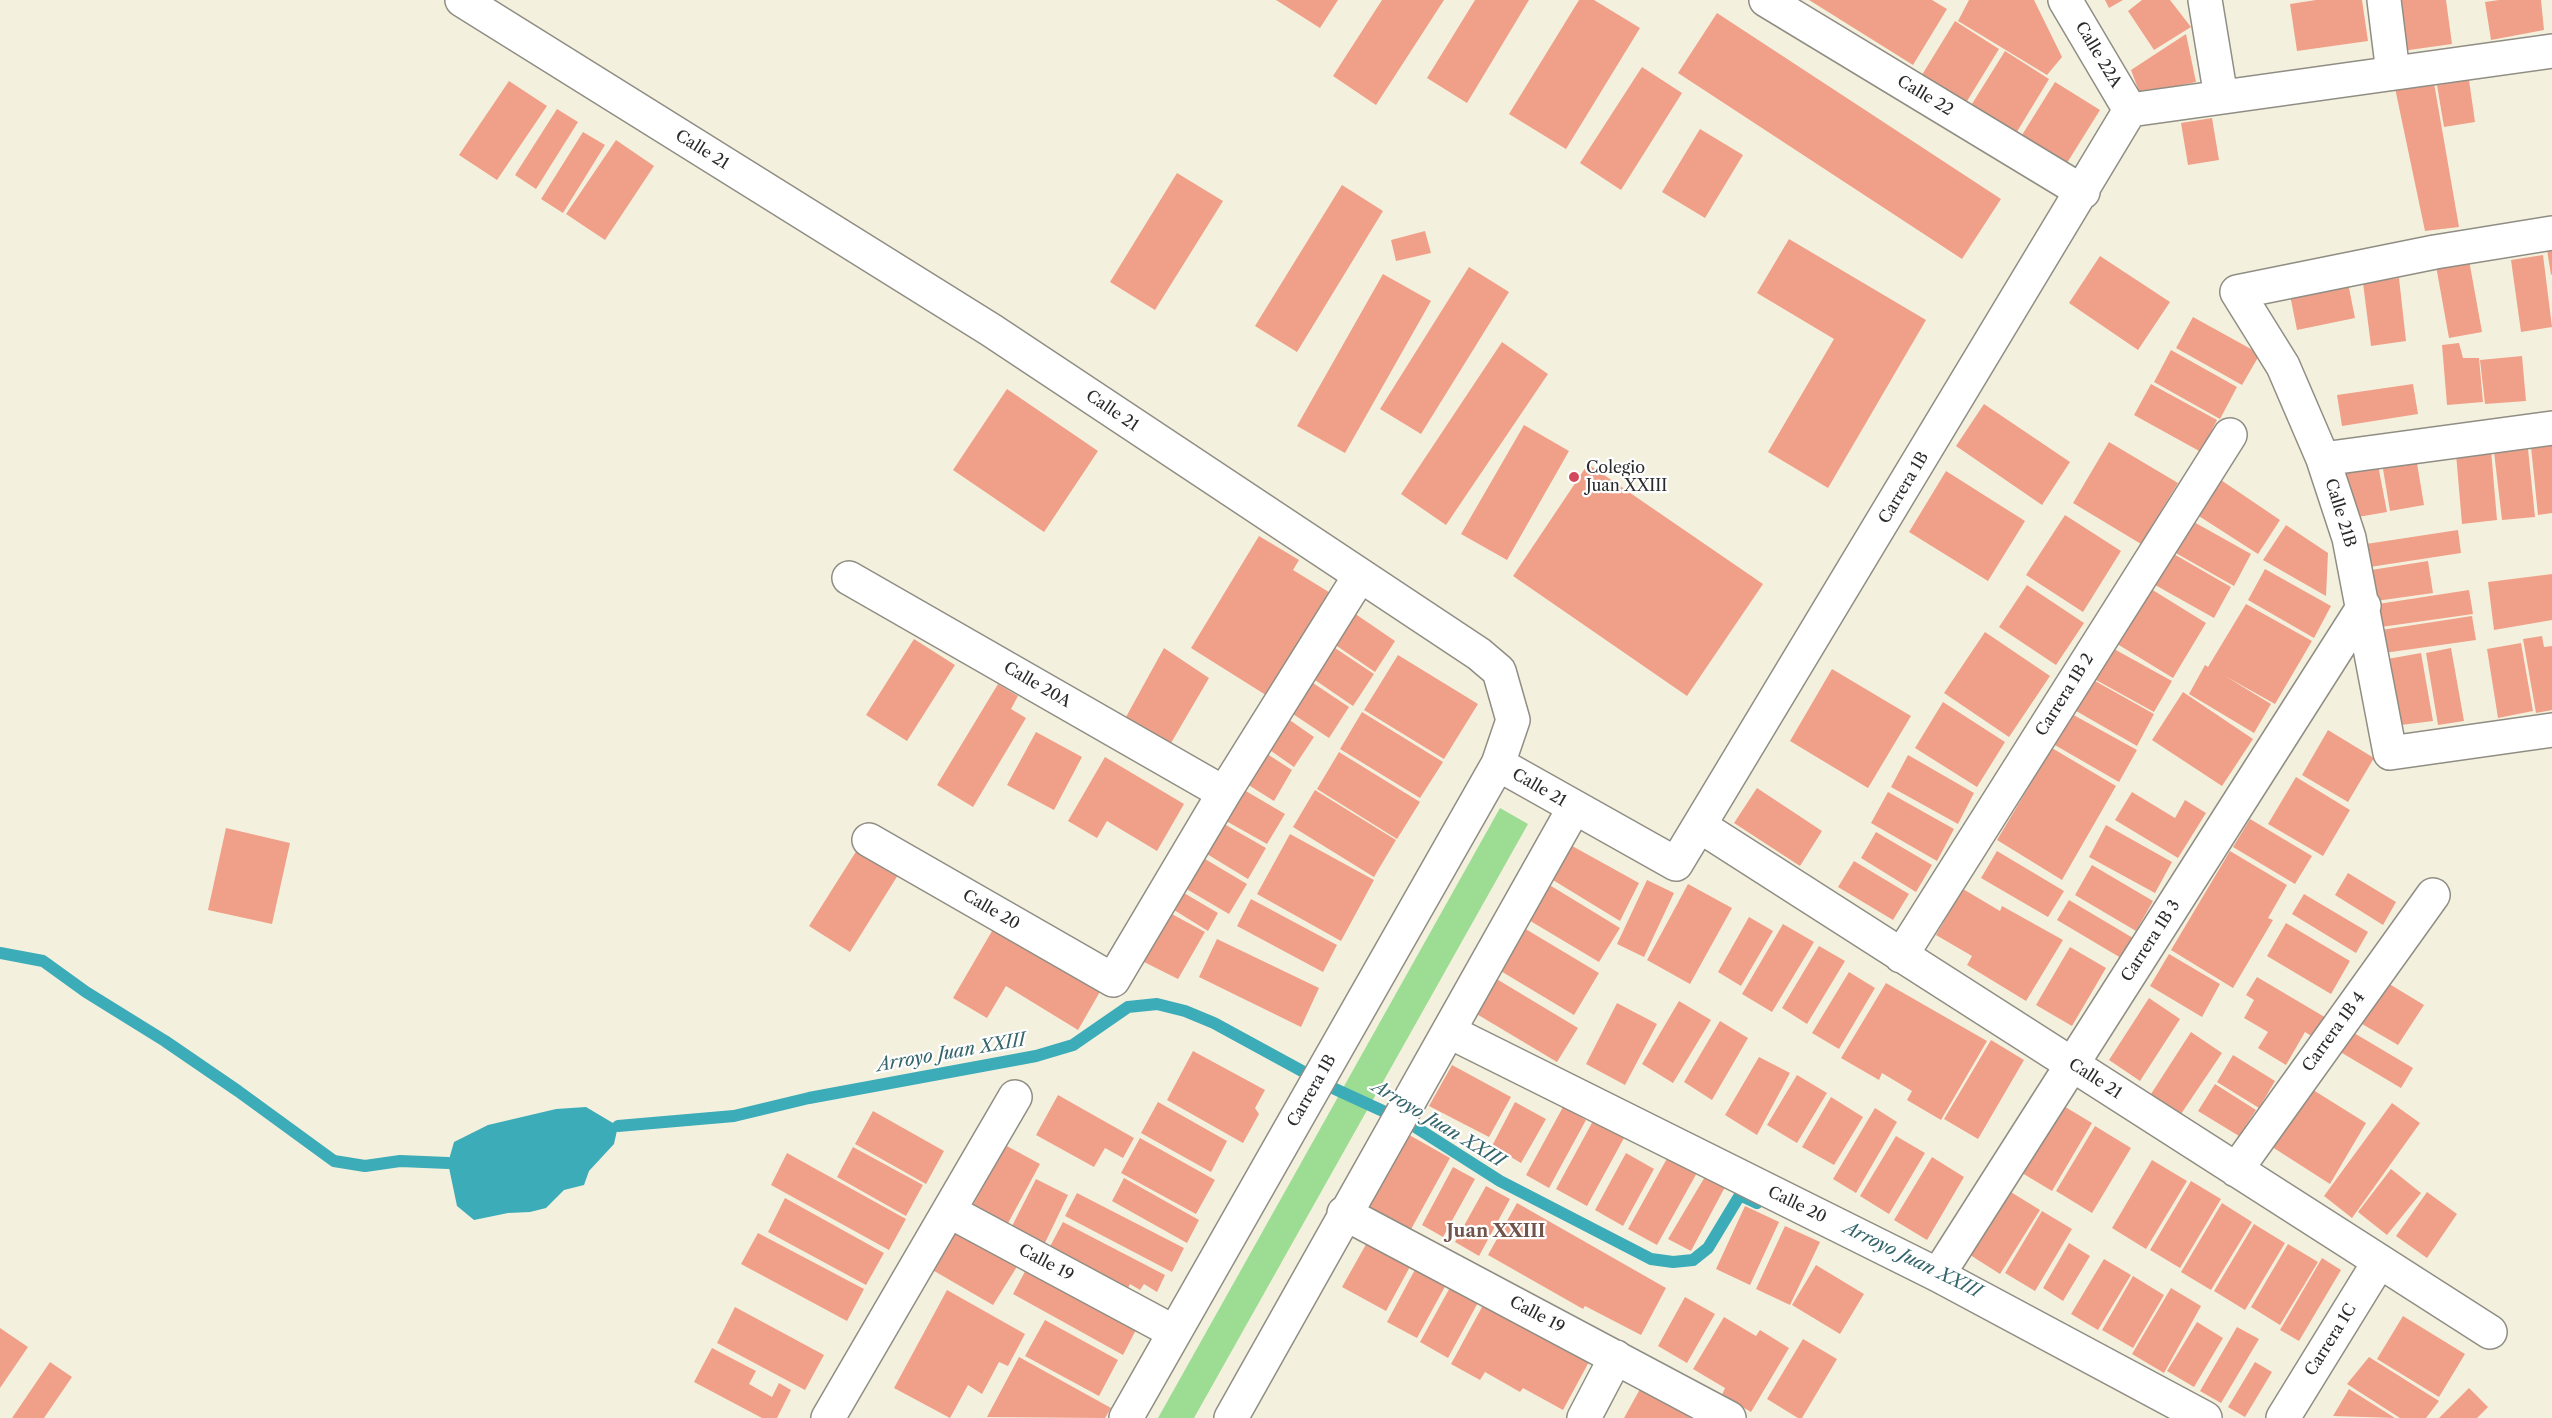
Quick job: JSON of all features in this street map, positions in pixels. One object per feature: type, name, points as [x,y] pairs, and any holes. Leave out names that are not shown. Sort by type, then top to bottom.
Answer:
[{"type":"street","name":"Calle 21","points":[[462,0],[991,330],[1359,577],[1479,654],[1499,671],[1513,720],[1498,764],[1676,864]]},
{"type":"street","name":"Calle 22","points":[[1766,0],[2083,192]]},
{"type":"street","name":"Calle 22A","points":[[2065,0],[2130,110]]},
{"type":"street","points":[[2205,0],[2221,98]]},
{"type":"street","points":[[2384,0],[2393,73]]},
{"type":"street","points":[[2130,110],[2552,51]]},
{"type":"street","name":"Carrera 1B","points":[[1676,864],[2083,192],[2130,110]]},
{"type":"street","name":"Calle 21B","points":[[2552,233],[2435,252],[2237,292],[2283,366],[2323,459],[2349,538],[2364,606],[2390,753],[2552,730]]},
{"type":"street","points":[[2323,459],[2552,428]]},
{"type":"street","name":"Carrera 1B 2","points":[[1901,956],[2230,435]]},
{"type":"street","points":[[1224,793],[1359,577]]},
{"type":"street","name":"Calle 20A","points":[[849,578],[1224,793]]},
{"type":"street","name":"Carrera 1B 3","points":[[1938,1275],[2364,606]]},
{"type":"street","name":"Carrera 1B","points":[[1126,1418],[1498,764]]},
{"type":"street","name":"Calle 20","points":[[868,840],[1113,980],[1224,793]]},
{"type":"street","points":[[1231,1418],[1344,1213],[1450,1032],[1574,808]]},
{"type":"street","name":"Calle 21","points":[[1700,826],[2490,1332]]},
{"type":"street","name":"Carrera 1B 4","points":[[2236,1170],[2433,895]]},
{"type":"street","name":"Calle 20","points":[[1450,1032],[1938,1275],[2205,1418]]},
{"type":"street","points":[[828,1418],[1015,1097]]},
{"type":"street","name":"Calle 19","points":[[949,1211],[1174,1332]]},
{"type":"street","name":"Calle 19","points":[[1344,1213],[1729,1418]]},
{"type":"street","name":"Carrera 1C","points":[[2283,1418],[2379,1262]]},
{"type":"street","points":[[1584,1418],[1616,1357]]},
{"type":"green space","points":[[1500,808],[1528,824],[1194,1418],[1158,1418]]},
{"type":"water","points":[[586,1107],[618,1126],[614,1144],[589,1171],[584,1185],[564,1190],[546,1208],[530,1212],[508,1213],[474,1220],[457,1206],[448,1163],[454,1142],[488,1125],[556,1109]]},
{"type":"building","points":[[1276,0],[1338,0],[1320,28]]},
{"type":"building","points":[[1382,0],[1444,0],[1376,105],[1333,76]]},
{"type":"building","points":[[1475,0],[1529,0],[1467,103],[1427,78]]},
{"type":"building","points":[[1579,0],[1594,0],[1640,28],[1566,149],[1509,114]]},
{"type":"building","points":[[1809,0],[1932,0],[1947,9],[1913,65]]},
{"type":"building","points":[[1969,0],[2034,0],[2062,57],[2047,75],[1958,21]]},
{"type":"building","points":[[2105,0],[2123,0],[2109,8]]},
{"type":"building","points":[[2142,0],[2170,0],[2191,27],[2154,50],[2128,11]]},
{"type":"building","points":[[2316,0],[2362,0],[2368,41],[2297,51],[2290,4]]},
{"type":"building","points":[[2395,0],[2446,0],[2452,44],[2402,51]]},
{"type":"building","points":[[2541,0],[2544,30],[2491,40],[2485,2]]},
{"type":"building","points":[[1717,13],[2001,199],[1962,259],[1678,73]]},
{"type":"building","points":[[1955,21],[1999,49],[1961,111],[1917,83]]},
{"type":"building","points":[[2186,34],[2196,82],[2140,94],[2131,70]]},
{"type":"building","points":[[2005,51],[2049,79],[2012,140],[1967,112]]},
{"type":"building","points":[[1642,67],[1682,93],[1621,190],[1580,163]]},
{"type":"building","points":[[2469,80],[2475,122],[2444,127],[2437,85]]},
{"type":"building","points":[[509,81],[547,106],[497,180],[459,155]]},
{"type":"building","points":[[2055,82],[2100,110],[2062,171],[2017,143]]},
{"type":"building","points":[[2434,83],[2459,227],[2425,231],[2395,88]]},
{"type":"building","points":[[557,109],[578,122],[536,189],[515,175]]},
{"type":"building","points":[[2212,118],[2219,160],[2188,165],[2181,123]]},
{"type":"building","points":[[1700,129],[1743,155],[1705,218],[1662,192]]},
{"type":"building","points":[[583,132],[605,145],[563,213],[541,199]]},
{"type":"building","points":[[616,140],[654,166],[605,240],[566,214]]},
{"type":"building","points":[[1177,173],[1223,201],[1155,310],[1110,282]]},
{"type":"building","points":[[1342,185],[1383,211],[1297,352],[1255,326]]},
{"type":"building","points":[[1425,231],[1431,253],[1396,261],[1391,240]]},
{"type":"building","points":[[1789,239],[1926,320],[1828,488],[1768,452],[1834,339],[1757,293]]},
{"type":"building","points":[[2552,249],[2552,274],[2551,275],[2547,250]]},
{"type":"building","points":[[2543,255],[2552,327],[2521,332],[2511,260]]},
{"type":"building","points":[[2100,256],[2170,302],[2138,350],[2069,303]]},
{"type":"building","points":[[2469,260],[2482,332],[2449,338],[2436,266]]},
{"type":"building","points":[[1469,267],[1509,292],[1421,434],[1380,409]]},
{"type":"building","points":[[1383,274],[1431,301],[1345,453],[1297,426]]},
{"type":"building","points":[[2399,278],[2406,341],[2371,346],[2363,283]]},
{"type":"building","points":[[2348,283],[2355,318],[2297,330],[2290,295]]},
{"type":"building","points":[[2193,317],[2260,354],[2242,385],[2176,348]]},
{"type":"building","points":[[1502,342],[1548,374],[1446,525],[1401,494]]},
{"type":"building","points":[[2459,343],[2463,358],[2479,358],[2483,402],[2447,405],[2442,345]]},
{"type":"building","points":[[2171,350],[2237,387],[2220,419],[2154,382]]},
{"type":"building","points":[[2522,356],[2526,401],[2485,404],[2480,360]]},
{"type":"building","points":[[2151,384],[2217,420],[2201,452],[2134,415]]},
{"type":"building","points":[[2413,384],[2418,414],[2342,426],[2337,395]]},
{"type":"building","points":[[1007,389],[1098,451],[1044,532],[953,470]]},
{"type":"building","points":[[1984,404],[2070,462],[2042,505],[1956,446]]},
{"type":"building","points":[[1524,425],[1569,451],[1507,560],[1461,534]]},
{"type":"building","points":[[2109,442],[2178,483],[2141,544],[2073,503]]},
{"type":"building","points":[[2552,444],[2552,513],[2538,515],[2531,447]]},
{"type":"building","points":[[2528,449],[2535,517],[2502,520],[2494,452]]},
{"type":"building","points":[[2491,450],[2497,520],[2462,524],[2456,454]]},
{"type":"building","points":[[2416,457],[2424,505],[2390,511],[2382,463]]},
{"type":"building","points":[[1588,464],[1763,584],[1687,696],[1513,576]]},
{"type":"building","points":[[2378,465],[2387,512],[2352,518],[2344,471]]},
{"type":"building","points":[[1946,471],[2025,521],[1988,581],[1909,532]]},
{"type":"building","points":[[2215,476],[2280,520],[2258,554],[2191,511]]},
{"type":"building","points":[[2065,515],[2121,551],[2083,612],[2026,575]]},
{"type":"building","points":[[2185,517],[2251,554],[2234,586],[2167,548]]},
{"type":"building","points":[[2286,525],[2328,553],[2326,596],[2263,560]]},
{"type":"building","points":[[2458,530],[2461,553],[2370,567],[2366,544]]},
{"type":"building","points":[[1259,536],[1299,560],[1293,570],[1332,594],[1269,697],[1191,648]]},
{"type":"building","points":[[2165,549],[2231,587],[2214,618],[2148,581]]},
{"type":"building","points":[[2428,561],[2433,593],[2376,601],[2371,570]]},
{"type":"building","points":[[2265,569],[2331,606],[2314,638],[2248,600]]},
{"type":"building","points":[[2552,574],[2552,620],[2494,630],[2488,582]]},
{"type":"building","points":[[2143,584],[2206,623],[2173,678],[2109,639]]},
{"type":"building","points":[[2027,585],[2084,623],[2056,665],[1999,627]]},
{"type":"building","points":[[2469,590],[2473,614],[2381,627],[2378,604]]},
{"type":"building","points":[[2246,604],[2312,641],[2275,704],[2225,676],[2271,704],[2254,733],[2189,694],[2205,665],[2208,667]]},
{"type":"building","points":[[1354,613],[1395,641],[1375,672],[1334,644]]},
{"type":"building","points":[[2472,616],[2476,640],[2384,653],[2381,630]]},
{"type":"building","points":[[1985,632],[2050,676],[2009,737],[1944,693]]},
{"type":"building","points":[[2542,636],[2544,647],[2552,646],[2552,710],[2536,713],[2523,639]]},
{"type":"building","points":[[914,639],[955,665],[907,741],[866,715]]},
{"type":"building","points":[[2521,643],[2533,711],[2498,718],[2487,649]]},
{"type":"building","points":[[2105,644],[2172,681],[2154,712],[2087,675]]},
{"type":"building","points":[[1332,646],[1374,674],[1353,706],[1312,678]]},
{"type":"building","points":[[1164,648],[1209,678],[1171,743],[1126,717]]},
{"type":"building","points":[[2451,648],[2464,721],[2438,725],[2426,653]]},
{"type":"building","points":[[2421,653],[2433,721],[2393,726],[2382,660]]},
{"type":"building","points":[[1398,655],[1478,704],[1444,759],[1364,710]]},
{"type":"building","points":[[1832,669],[1911,716],[1868,788],[1790,741]]},
{"type":"building","points":[[2088,677],[2154,714],[2137,746],[2071,708]]},
{"type":"building","points":[[1307,679],[1349,707],[1329,738],[1287,710]]},
{"type":"building","points":[[998,684],[1018,696],[1011,709],[1026,718],[973,807],[937,785]]},
{"type":"building","points":[[2183,692],[2253,739],[2222,786],[2152,740]]},
{"type":"building","points":[[1943,702],[2005,742],[1977,787],[1915,748]]},
{"type":"building","points":[[1362,712],[1443,762],[1420,798],[1340,749]]},
{"type":"building","points":[[2070,713],[2137,750],[2119,782],[2053,744]]},
{"type":"building","points":[[1284,716],[1314,737],[1294,767],[1264,746]]},
{"type":"building","points":[[2328,730],[2374,758],[2348,802],[2302,775]]},
{"type":"building","points":[[1036,732],[1082,757],[1054,810],[1007,785]]},
{"type":"building","points":[[2052,748],[2116,786],[2062,880],[1997,840]]},
{"type":"building","points":[[1261,750],[1292,770],[1274,801],[1242,781]]},
{"type":"building","points":[[1339,752],[1420,802],[1397,839],[1317,789]]},
{"type":"building","points":[[1908,755],[1974,793],[1958,824],[1891,787]]},
{"type":"building","points":[[1105,757],[1184,804],[1157,851],[1107,821],[1097,838],[1068,821]]},
{"type":"building","points":[[2296,777],[2350,810],[2323,856],[2268,824]]},
{"type":"building","points":[[1239,787],[1285,814],[1267,844],[1219,817]]},
{"type":"building","points":[[1757,788],[1822,831],[1800,866],[1734,823]]},
{"type":"building","points":[[1315,790],[1396,840],[1374,877],[1293,827]]},
{"type":"building","points":[[1888,792],[1954,829],[1937,861],[1871,823]]},
{"type":"building","points":[[2132,792],[2175,818],[2185,800],[2206,813],[2178,858],[2115,820]]},
{"type":"building","points":[[2250,819],[2312,856],[2295,884],[2233,847]]},
{"type":"building","points":[[1219,821],[1266,848],[1248,879],[1202,851]]},
{"type":"building","points":[[2106,825],[2172,862],[2155,893],[2089,857]]},
{"type":"building","points":[[226,828],[290,843],[272,924],[208,910]]},
{"type":"building","points":[[1876,832],[1932,865],[1916,892],[1861,858]]},
{"type":"building","points":[[1290,834],[1374,880],[1341,941],[1257,894]]},
{"type":"building","points":[[1565,842],[1639,883],[1620,921],[1548,877]]},
{"type":"building","points":[[857,850],[898,875],[850,952],[809,926]]},
{"type":"building","points":[[1997,851],[2064,891],[2048,917],[1981,878]]},
{"type":"building","points":[[2230,851],[2287,885],[2268,918],[2273,920],[2233,988],[2171,950]]},
{"type":"building","points":[[1200,856],[1247,884],[1229,914],[1183,887]]},
{"type":"building","points":[[1854,861],[1909,894],[1893,920],[1838,887]]},
{"type":"building","points":[[2092,865],[2153,901],[2136,931],[2075,895]]},
{"type":"building","points":[[2348,873],[2396,902],[2383,925],[2335,895]]},
{"type":"building","points":[[1647,880],[1674,893],[1644,957],[1617,944]]},
{"type":"building","points":[[1543,881],[1620,928],[1599,962],[1522,916]]},
{"type":"building","points":[[1688,884],[1732,908],[1690,984],[1647,960]]},
{"type":"building","points":[[1963,889],[2000,911],[2002,906],[2063,940],[2026,1001],[1967,965],[1972,956],[1936,935]]},
{"type":"building","points":[[1184,893],[1218,913],[1208,931],[1174,910]]},
{"type":"building","points":[[2304,894],[2368,932],[2356,953],[2292,914]]},
{"type":"building","points":[[1251,899],[1337,945],[1323,972],[1237,926]]},
{"type":"building","points":[[2069,900],[2133,938],[2121,958],[2057,920]]},
{"type":"building","points":[[1170,913],[1205,932],[1178,979],[1144,962]]},
{"type":"building","points":[[1749,917],[1773,931],[1741,986],[1718,972]]},
{"type":"building","points":[[999,919],[1105,983],[1078,1030],[1006,986],[987,1018],[953,998]]},
{"type":"building","points":[[2286,923],[2350,961],[2331,994],[2267,956]]},
{"type":"building","points":[[1783,924],[1814,942],[1772,1012],[1742,994]]},
{"type":"building","points":[[1524,928],[1599,973],[1574,1015],[1499,970]]},
{"type":"building","points":[[1217,939],[1319,988],[1301,1027],[1199,977]]},
{"type":"building","points":[[1819,946],[1845,961],[1807,1024],[1782,1008]]},
{"type":"building","points":[[2070,947],[2106,968],[2072,1026],[2036,1005]]},
{"type":"building","points":[[2169,954],[2220,984],[2202,1017],[2150,986]]},
{"type":"building","points":[[1849,972],[1875,988],[1839,1049],[1812,1033]]},
{"type":"building","points":[[2257,977],[2328,1019],[2316,1039],[2305,1032],[2286,1065],[2258,1048],[2268,1032],[2244,1018],[2254,1000],[2246,995]]},
{"type":"building","points":[[1495,978],[1578,1028],[1557,1062],[1475,1013]]},
{"type":"building","points":[[2386,982],[2424,1005],[2398,1045],[2357,1021]]},
{"type":"building","points":[[1886,983],[1987,1041],[1941,1120],[1907,1100],[1912,1091],[1882,1073],[1879,1080],[1841,1058]]},
{"type":"building","points":[[2149,998],[2180,1019],[2140,1081],[2109,1060]]},
{"type":"building","points":[[1679,1001],[1711,1020],[1673,1083],[1642,1064]]},
{"type":"building","points":[[1617,1003],[1657,1024],[1625,1085],[1586,1064]]},
{"type":"building","points":[[1720,1021],[1748,1038],[1712,1100],[1684,1082]]},
{"type":"building","points":[[2349,1030],[2413,1068],[2401,1088],[2337,1050]]},
{"type":"building","points":[[2191,1032],[2222,1053],[2181,1114],[2151,1094]]},
{"type":"building","points":[[1991,1040],[2024,1060],[1978,1139],[1944,1119]]},
{"type":"building","points":[[1193,1051],[1265,1090],[1255,1108],[1259,1114],[1243,1143],[1167,1100]]},
{"type":"building","points":[[2233,1055],[2275,1081],[2259,1108],[2217,1082]]},
{"type":"building","points":[[1759,1057],[1790,1073],[1757,1135],[1725,1115]]},
{"type":"building","points":[[1452,1065],[1511,1097],[1489,1137],[1429,1106]]},
{"type":"building","points":[[1797,1075],[1827,1093],[1797,1143],[1767,1125]]},
{"type":"building","points":[[2302,1083],[2366,1123],[2330,1184],[2266,1143]]},
{"type":"building","points":[[2215,1084],[2256,1110],[2239,1136],[2198,1111]]},
{"type":"building","points":[[1058,1095],[1134,1138],[1123,1158],[1105,1148],[1094,1167],[1036,1135]]},
{"type":"building","points":[[1831,1097],[1863,1117],[1834,1165],[1802,1147]]},
{"type":"building","points":[[1158,1102],[1227,1141],[1211,1172],[1141,1133]]},
{"type":"building","points":[[1515,1102],[1546,1119],[1521,1163],[1492,1146]]},
{"type":"building","points":[[2057,1102],[2092,1123],[2052,1191],[2017,1170]]},
{"type":"building","points":[[2392,1103],[2420,1123],[2352,1218],[2324,1196]]},
{"type":"building","points":[[1563,1107],[1586,1120],[1549,1188],[1526,1175]]},
{"type":"building","points":[[1875,1108],[1897,1122],[1856,1193],[1833,1179]]},
{"type":"building","points":[[873,1111],[944,1151],[926,1184],[855,1144]]},
{"type":"building","points":[[1593,1121],[1624,1138],[1587,1206],[1556,1189]]},
{"type":"building","points":[[2095,1126],[2131,1148],[2092,1213],[2056,1191]]},
{"type":"building","points":[[1404,1132],[1450,1158],[1409,1233],[1364,1207]]},
{"type":"building","points":[[1896,1136],[1925,1153],[1889,1214],[1860,1196]]},
{"type":"building","points":[[1140,1138],[1215,1180],[1196,1214],[1121,1173]]},
{"type":"building","points":[[1005,1145],[1040,1164],[1007,1225],[972,1207]]},
{"type":"building","points":[[853,1147],[923,1185],[906,1216],[837,1177]]},
{"type":"building","points":[[787,1153],[906,1219],[889,1250],[771,1185]]},
{"type":"building","points":[[1626,1153],[1654,1169],[1623,1226],[1595,1210]]},
{"type":"building","points":[[1670,1153],[1699,1169],[1657,1245],[1628,1229]]},
{"type":"building","points":[[1932,1157],[1964,1177],[1927,1240],[1894,1220]]},
{"type":"building","points":[[2152,1160],[2187,1181],[2146,1249],[2112,1228]]},
{"type":"building","points":[[1453,1167],[1475,1179],[1443,1237],[1422,1225]]},
{"type":"building","points":[[2391,1169],[2421,1193],[2387,1235],[2358,1212]]},
{"type":"building","points":[[1706,1175],[1725,1187],[1691,1251],[1668,1239]]},
{"type":"building","points":[[1124,1178],[1199,1220],[1187,1243],[1112,1201]]},
{"type":"building","points":[[1036,1179],[1068,1195],[1043,1247],[1010,1230]]},
{"type":"building","points":[[2191,1181],[2221,1199],[2180,1268],[2150,1250]]},
{"type":"building","points":[[1486,1186],[1510,1199],[1479,1256],[1455,1242]]},
{"type":"building","points":[[2006,1189],[2040,1210],[2000,1274],[1967,1253]]},
{"type":"building","points":[[2427,1192],[2457,1214],[2427,1258],[2396,1236]]},
{"type":"building","points":[[1077,1193],[1184,1248],[1172,1272],[1065,1216]]},
{"type":"building","points":[[785,1198],[884,1253],[866,1285],[768,1232]]},
{"type":"building","points":[[1517,1203],[1666,1288],[1641,1335],[1585,1306],[1583,1309],[1488,1255]]},
{"type":"building","points":[[2222,1203],[2252,1222],[2211,1290],[2181,1272]]},
{"type":"building","points":[[1745,1206],[1779,1222],[1750,1285],[1716,1269]]},
{"type":"building","points":[[2042,1211],[2072,1229],[2035,1291],[2005,1273]]},
{"type":"building","points":[[1063,1222],[1165,1275],[1157,1292],[1144,1284],[1140,1290],[1130,1284],[1124,1295],[1046,1254]]},
{"type":"building","points":[[2254,1224],[2285,1243],[2245,1310],[2214,1291]]},
{"type":"building","points":[[1785,1226],[1820,1242],[1790,1305],[1756,1289]]},
{"type":"building","points":[[952,1228],[1018,1265],[993,1305],[929,1268]]},
{"type":"building","points":[[758,1233],[864,1289],[847,1321],[741,1264]]},
{"type":"building","points":[[1369,1239],[1412,1263],[1386,1311],[1342,1287]]},
{"type":"building","points":[[2069,1243],[2090,1256],[2063,1301],[2043,1288]]},
{"type":"building","points":[[2288,1244],[2318,1262],[2280,1325],[2251,1307]]},
{"type":"building","points":[[2322,1258],[2341,1270],[2299,1341],[2280,1330]]},
{"type":"building","points":[[2104,1259],[2131,1275],[2098,1330],[2071,1314]]},
{"type":"building","points":[[1029,1264],[1139,1324],[1123,1355],[1013,1294]]},
{"type":"building","points":[[1418,1264],[1448,1281],[1417,1338],[1387,1322]]},
{"type":"building","points":[[1816,1265],[1864,1294],[1840,1334],[1792,1305]]},
{"type":"building","points":[[2133,1276],[2164,1295],[2133,1348],[2102,1330]]},
{"type":"building","points":[[1453,1282],[1481,1297],[1448,1358],[1420,1342]]},
{"type":"building","points":[[2171,1288],[2201,1306],[2164,1373],[2132,1354]]},
{"type":"building","points":[[947,1290],[1025,1334],[1008,1366],[999,1362],[982,1394],[968,1385],[950,1418],[894,1388]]},
{"type":"building","points":[[1488,1296],[1590,1360],[1563,1410],[1523,1388],[1520,1392],[1485,1372],[1480,1380],[1451,1364]]},
{"type":"building","points":[[1685,1297],[1715,1314],[1687,1363],[1658,1346]]},
{"type":"building","points":[[735,1307],[824,1355],[805,1390],[717,1343]]},
{"type":"building","points":[[2403,1316],[2465,1354],[2439,1397],[2377,1359]]},
{"type":"building","points":[[1724,1317],[1756,1336],[1760,1330],[1789,1348],[1751,1412],[1722,1395],[1725,1388],[1693,1369]]},
{"type":"building","points":[[1045,1320],[1118,1360],[1099,1396],[1025,1356]]},
{"type":"building","points":[[2197,1322],[2223,1338],[2194,1387],[2167,1371]]},
{"type":"building","points":[[2237,1327],[2259,1339],[2221,1403],[2200,1391]]},
{"type":"building","points":[[0,1328],[28,1347],[0,1388]]},
{"type":"building","points":[[1803,1339],[1837,1359],[1802,1418],[1798,1418],[1767,1399]]},
{"type":"building","points":[[712,1348],[756,1371],[749,1384],[772,1397],[779,1383],[791,1390],[777,1418],[762,1418],[694,1382]]},
{"type":"building","points":[[1019,1357],[1111,1408],[1105,1418],[987,1417]]},
{"type":"building","points":[[2369,1357],[2439,1401],[2426,1418],[2400,1418],[2347,1384]]},
{"type":"building","points":[[50,1362],[72,1377],[44,1418],[12,1418]]},
{"type":"building","points":[[2255,1362],[2272,1372],[2245,1417],[2228,1407]]},
{"type":"building","points":[[2469,1388],[2488,1407],[2477,1418],[2439,1418]]},
{"type":"building","points":[[1640,1389],[1692,1418],[1624,1418]]},
{"type":"building","points":[[2349,1389],[2395,1418],[2333,1416]]},
{"type":"waterway","points":[[0,953],[43,961],[86,992],[165,1041],[238,1091],[334,1161],[365,1166],[400,1161],[448,1163]]},
{"type":"waterway","name":"Arroyo Juan XXIII","points":[[618,1126],[734,1116],[809,1098],[1036,1056],[1073,1045],[1128,1007],[1157,1004],[1185,1011],[1214,1023],[1335,1089],[1409,1123],[1500,1181],[1651,1259],[1673,1262],[1693,1260],[1708,1248],[1740,1195],[1757,1203]]},
{"type":"place","name":"Colegio Juan XXIII","points":[[1574,477]]},
{"type":"district","name":"Juan XXIII","points":[[1496,1232]]}]
